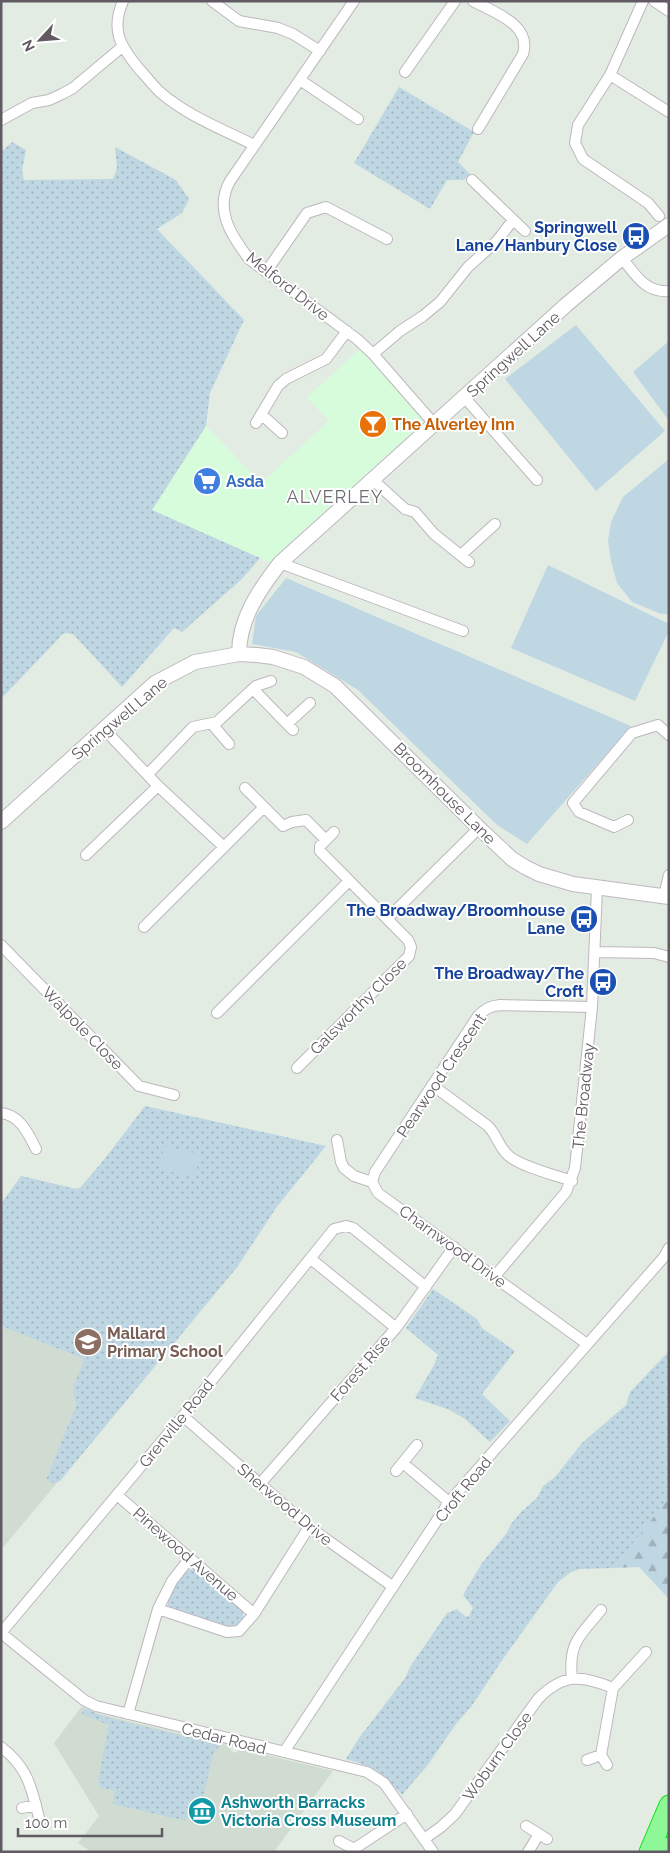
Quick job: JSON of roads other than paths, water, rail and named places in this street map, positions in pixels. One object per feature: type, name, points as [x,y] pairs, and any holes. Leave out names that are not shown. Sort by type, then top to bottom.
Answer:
[{"type":"highway","points":[[649,1852],[669,1805]]},
{"type":"highway","points":[[667,1852],[669,1848]]},
{"type":"street","points":[[123,1],[117,22],[118,35],[122,47],[159,91],[188,112],[254,145]]},
{"type":"street","points":[[212,1],[239,21],[278,28],[293,34],[320,51]]},
{"type":"street","name":"Melford Drive","points":[[354,1],[225,190],[223,213],[236,242],[249,259],[347,331],[373,354],[434,425]]},
{"type":"street","points":[[405,72],[456,1]]},
{"type":"street","points":[[473,1],[518,27],[524,44],[523,54],[478,129]]},
{"type":"street","points":[[643,1],[610,75],[578,125],[575,143],[583,159],[648,203],[664,221]]},
{"type":"street","points":[[654,1],[669,11]]},
{"type":"street","points":[[1,120],[32,103],[49,100],[73,88],[122,47]]},
{"type":"street","points":[[610,75],[669,112]]},
{"type":"street","points":[[300,80],[358,119]]},
{"type":"street","points":[[472,180],[525,231]]},
{"type":"street","points":[[266,272],[308,213],[326,207],[387,239]]},
{"type":"street","points":[[373,354],[400,331],[440,302],[468,266],[496,241],[513,220]]},
{"type":"street","name":"Springwell Lane","points":[[1,822],[155,682],[195,662],[239,654],[239,638],[252,605],[263,584],[280,563],[566,306],[664,221]]},
{"type":"street","points":[[622,258],[647,287],[656,291],[669,291]]},
{"type":"street","points":[[282,433],[259,418],[278,386],[286,379],[326,359],[347,331]]},
{"type":"street","points":[[465,398],[537,480]]},
{"type":"street","points":[[373,480],[405,509],[415,512],[434,534],[469,562]]},
{"type":"street","points":[[461,555],[495,524]]},
{"type":"street","points":[[280,563],[463,631]]},
{"type":"street","name":"Broomhouse Lane","points":[[239,654],[257,654],[289,661],[304,667],[335,686],[479,828],[512,859],[525,867],[554,879],[596,888],[666,897]]},
{"type":"street","points":[[148,774],[193,727],[217,722],[253,689],[271,681]]},
{"type":"street","points":[[253,689],[290,727],[310,703]]},
{"type":"street","points":[[212,724],[229,744]]},
{"type":"street","points":[[628,820],[614,827],[579,812],[572,803],[632,733],[658,725],[669,735]]},
{"type":"street","points":[[103,728],[158,786],[224,848]]},
{"type":"street","points":[[86,855],[158,786]]},
{"type":"street","points":[[144,927],[264,807],[245,788]]},
{"type":"street","name":"Galsworthy Close","points":[[264,807],[283,826],[292,822],[306,820],[330,836],[320,846],[320,851],[388,918],[408,940],[411,947],[409,956],[296,1068]]},
{"type":"street","points":[[388,918],[479,828]]},
{"type":"street","points":[[666,897],[669,875]]},
{"type":"street","points":[[217,1012],[350,881]]},
{"type":"street","name":"The Broadway","points":[[495,1276],[566,1192],[576,1168],[592,1007],[596,888]]},
{"type":"street","name":"Walpole Close","points":[[1,945],[139,1086],[174,1096]]},
{"type":"street","points":[[594,952],[654,954],[669,957]]},
{"type":"street","name":"Pearwood Crescent","points":[[372,1182],[375,1172],[478,1016],[492,1006],[592,1007]]},
{"type":"street","points":[[432,1085],[488,1126],[508,1156],[517,1162],[572,1181]]},
{"type":"street","points":[[1,1113],[9,1115],[25,1128],[36,1149]]},
{"type":"street","name":"Charnwood Drive","points":[[337,1140],[344,1168],[354,1176],[372,1182],[378,1193],[495,1276],[586,1344]]},
{"type":"street","name":"Grenville Road","points":[[1,1633],[183,1416],[334,1229],[346,1226],[353,1228],[426,1287]]},
{"type":"street","name":"Forest Rise","points":[[260,1484],[396,1328],[454,1247]]},
{"type":"street","name":"Croft Road","points":[[284,1752],[449,1502],[664,1257],[669,1248]]},
{"type":"street","points":[[311,1259],[396,1328]]},
{"type":"street","name":"Sherwood Drive","points":[[183,1416],[309,1527],[392,1586]]},
{"type":"street","points":[[396,1471],[417,1445]]},
{"type":"street","points":[[403,1463],[449,1502]]},
{"type":"street","name":"Pinewood Avenue","points":[[117,1495],[254,1614]]},
{"type":"street","points":[[158,1609],[227,1632],[243,1628],[254,1614],[309,1527]]},
{"type":"street","points":[[128,1714],[158,1609],[172,1581],[190,1558]]},
{"type":"street","points":[[601,1610],[575,1643],[571,1652],[572,1678],[593,1680],[613,1688]]},
{"type":"street","name":"Cedar Road","points":[[1,1633],[84,1700],[96,1706],[367,1772],[384,1783],[433,1852]]},
{"type":"street","points":[[608,1765],[601,1756],[613,1688],[646,1652]]},
{"type":"street","name":"Woburn Close","points":[[424,1839],[455,1814],[538,1699],[546,1691],[572,1678]]},
{"type":"street","points":[[1,1747],[14,1756],[24,1772],[32,1790],[40,1822]]},
{"type":"street","points":[[587,1760],[601,1756]]},
{"type":"street","points":[[22,1808],[36,1805]]},
{"type":"street","points":[[339,1841],[354,1850],[406,1814]]},
{"type":"street","points":[[526,1826],[543,1837],[528,1852]]},
{"type":"place","name":"Springwell Lane/Hanbury Close","points":[[636,236]]},
{"type":"place","name":"The Alverley Inn","points":[[373,424]]},
{"type":"place","name":"Asda","points":[[207,481]]},
{"type":"place","name":"The Broadway/Broomhouse Lane","points":[[584,919]]},
{"type":"place","name":"The Broadway/The Croft","points":[[603,982]]},
{"type":"place","name":"Mallard Primary School","points":[[88,1342]]},
{"type":"place","name":"Ashworth Barracks Victoria Cross Museum","points":[[202,1811]]},
{"type":"district","name":"ALVERLEY","points":[[335,497]]}]
